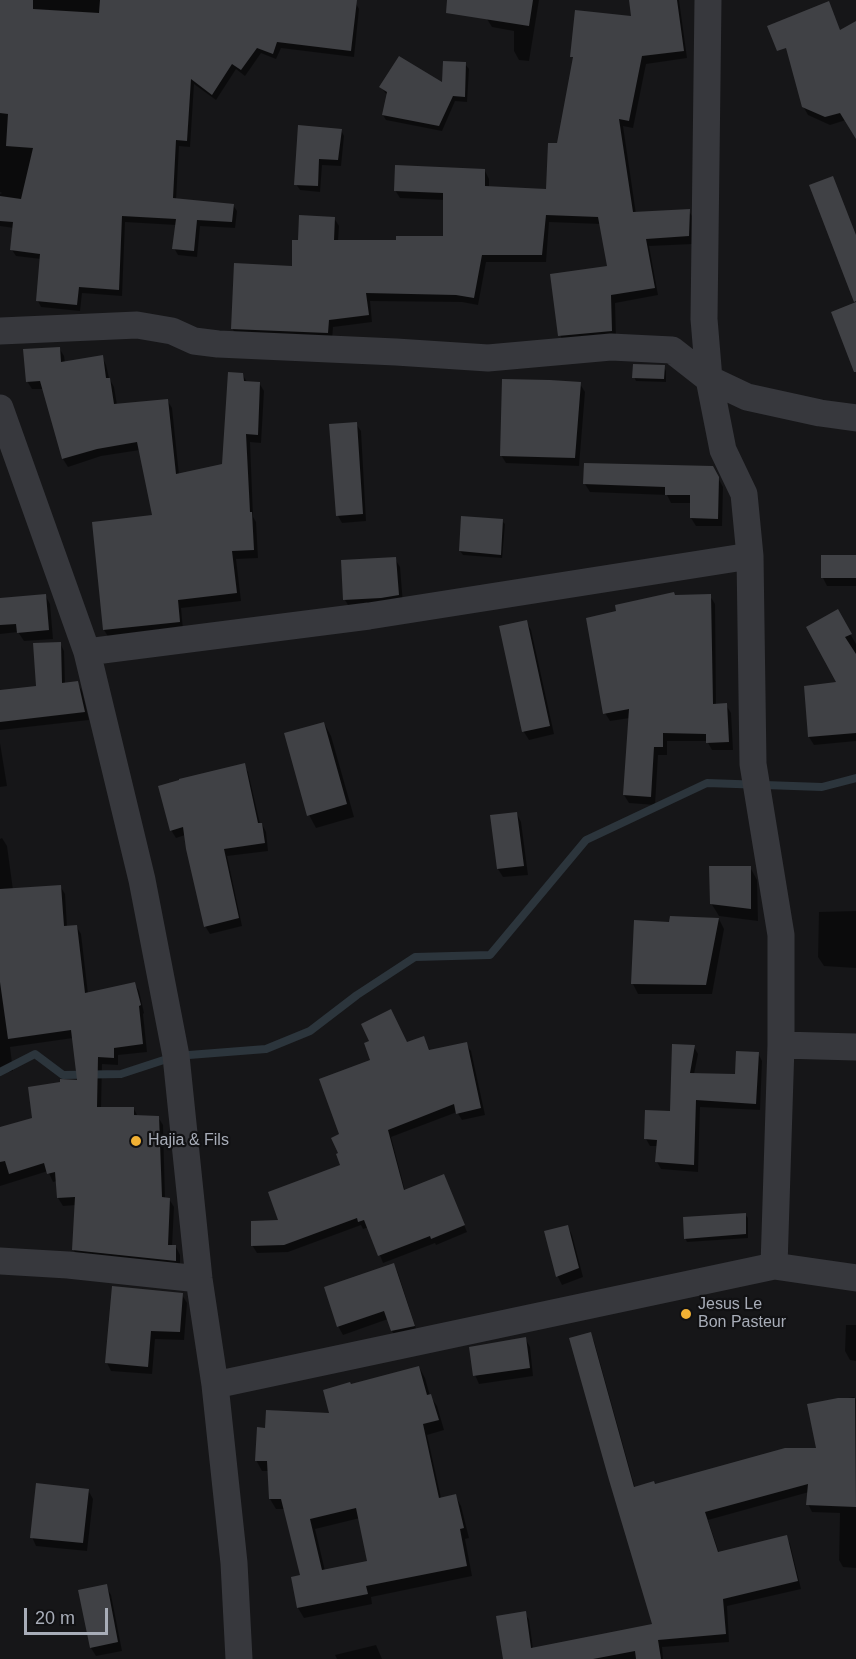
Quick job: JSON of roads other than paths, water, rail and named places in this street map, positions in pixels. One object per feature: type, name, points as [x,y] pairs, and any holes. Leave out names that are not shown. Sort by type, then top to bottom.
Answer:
[{"type":"street","points":[[708,0],[704,319],[709,379],[723,450],[744,494],[750,556],[753,764],[781,935],[781,1045],[774,1266]]},
{"type":"street","points":[[0,331],[137,325],[172,332],[194,341],[218,345],[384,351],[488,358],[612,347],[672,350],[709,379],[747,397],[820,413],[856,418]]},
{"type":"street","points":[[0,408],[87,652],[142,880],[176,1056],[199,1279],[215,1385],[234,1563],[239,1659]]},
{"type":"street","points":[[87,652],[369,616],[750,556]]},
{"type":"street","points":[[781,1045],[856,1047]]},
{"type":"street","points":[[0,1261],[68,1265],[199,1279]]},
{"type":"street","points":[[215,1385],[774,1266],[856,1278]]},
{"type":"waterway","points":[[0,1072],[35,1054],[63,1075],[121,1074],[176,1056],[266,1049],[310,1031],[357,995],[415,957],[490,955],[586,840],[707,783],[822,787],[856,778]]},
{"type":"place","name":"Hajia & Fils","points":[[136,1141]]},
{"type":"place","name":"Jesus Le Bon Pasteur","points":[[686,1314]]}]
